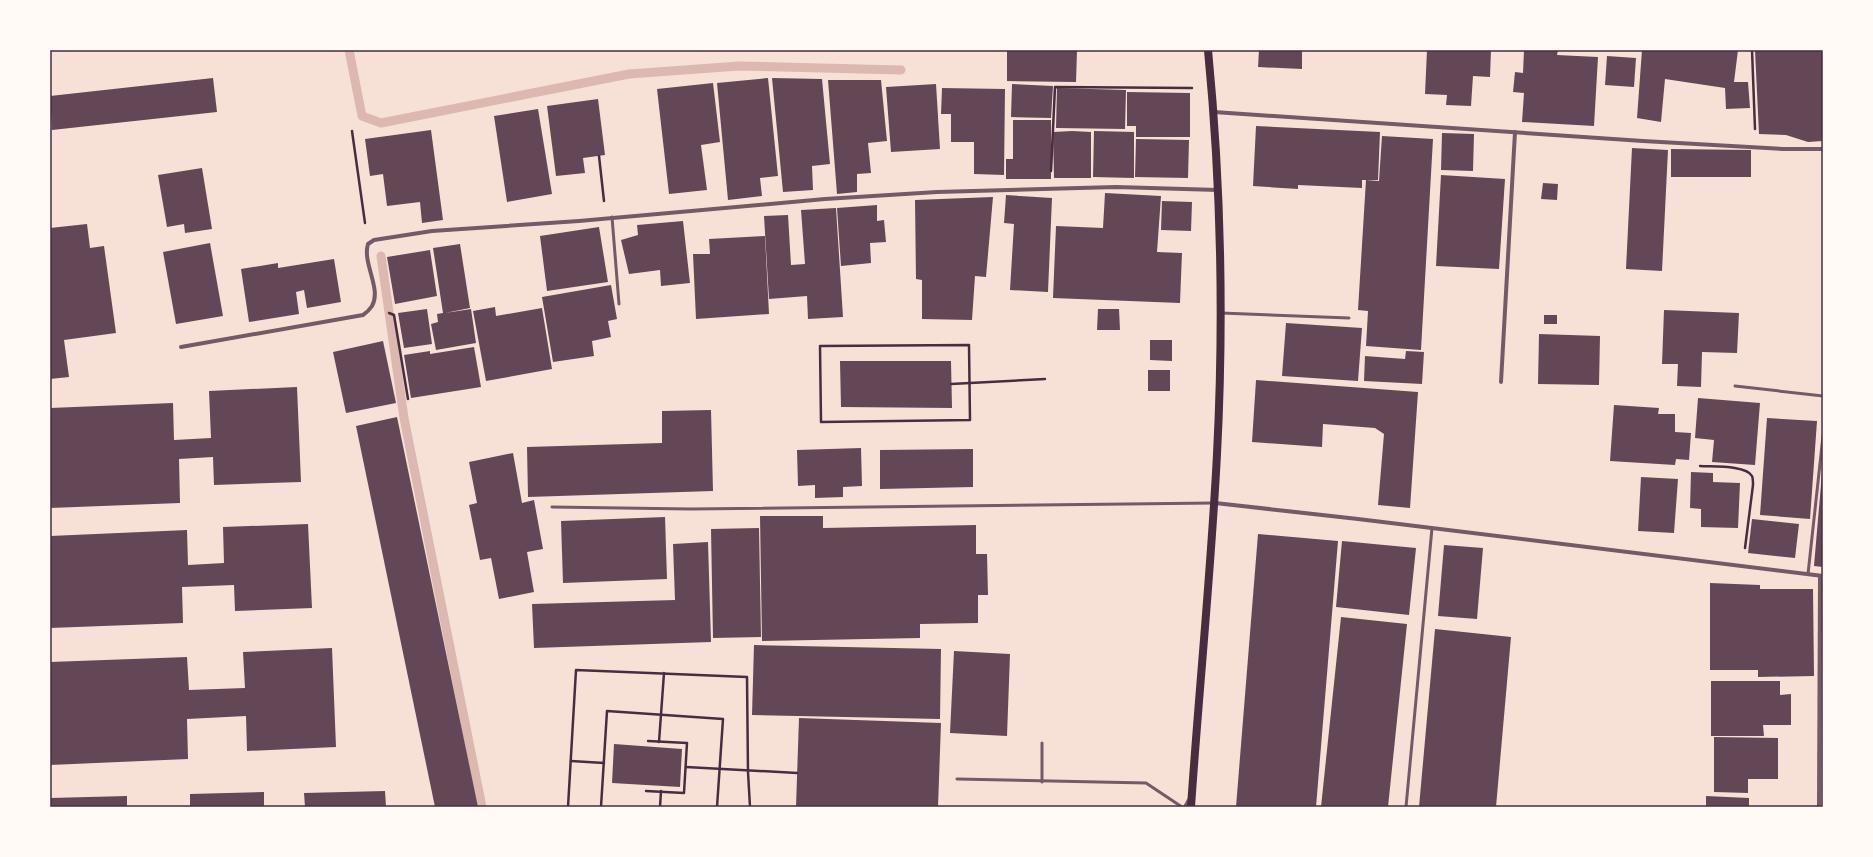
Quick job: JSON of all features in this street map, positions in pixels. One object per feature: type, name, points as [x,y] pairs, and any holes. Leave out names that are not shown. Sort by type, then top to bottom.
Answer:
[{"type":"main road","points":[[1191,807],[1203,670],[1214,503],[1220,379],[1220,254],[1218,190],[1214,112],[1208,50]]},
{"type":"street","points":[[1214,112],[1756,147],[1823,148]]},
{"type":"street","points":[[1501,382],[1515,132]]},
{"type":"street","points":[[181,347],[363,315],[372,306],[375,294],[366,251],[368,244],[374,240],[432,231],[825,199],[937,192],[1116,187],[1218,190]]},
{"type":"street","points":[[1214,503],[1822,576],[1819,807]]},
{"type":"street","points":[[1185,807],[1192,796]]},
{"type":"lane","points":[[612,217],[619,304]]},
{"type":"lane","points":[[1220,312],[1349,318]]},
{"type":"lane","points":[[1735,386],[1823,396]]},
{"type":"lane","points":[[1808,574],[1823,436]]},
{"type":"lane","points":[[552,507],[690,509],[1214,503]]},
{"type":"lane","points":[[1406,807],[1432,528]]},
{"type":"lane","points":[[1042,743],[1042,782]]},
{"type":"lane","points":[[957,779],[1042,782],[1146,783],[1182,807]]},
{"type":"path","points":[[1752,50],[1756,147]]},
{"type":"path","points":[[1051,188],[1055,87],[1194,88]]},
{"type":"path","points":[[352,131],[368,244]]},
{"type":"path","points":[[599,156],[605,206]]},
{"type":"path","points":[[394,315],[408,399]]},
{"type":"path","points":[[969,344],[970,384],[970,420],[821,422],[820,346],[969,344]]},
{"type":"path","points":[[952,384],[1045,379]]},
{"type":"path","points":[[1700,466],[1736,468],[1747,471],[1752,476],[1753,485],[1742,566]]},
{"type":"path","points":[[568,807],[576,670],[747,677],[750,807]]},
{"type":"path","points":[[659,742],[664,673]]},
{"type":"path","points":[[601,807],[607,711],[723,719],[717,807]]},
{"type":"path","points":[[646,790],[684,793],[686,768],[687,743],[648,741]]},
{"type":"path","points":[[571,761],[604,763]]},
{"type":"path","points":[[686,768],[719,771],[797,774]]},
{"type":"path","points":[[660,807],[661,791]]},
{"type":"building","points":[[1007,50],[1077,50],[1076,82],[1007,81]]},
{"type":"building","points":[[1259,50],[1302,50],[1302,69],[1258,67]]},
{"type":"building","points":[[1427,50],[1491,50],[1490,77],[1473,76],[1471,106],[1446,105],[1447,95],[1425,94]]},
{"type":"building","points":[[1524,50],[1558,50],[1557,55],[1598,57],[1594,126],[1522,122],[1524,93],[1513,92],[1515,72],[1523,73]]},
{"type":"building","points":[[1642,50],[1738,50],[1734,82],[1748,82],[1750,108],[1726,109],[1725,88],[1665,79],[1661,122],[1637,118]]},
{"type":"building","points":[[1755,50],[1823,50],[1823,141],[1808,142],[1786,135],[1759,134]]},
{"type":"building","points":[[1607,56],[1636,58],[1634,87],[1605,85]]},
{"type":"building","points":[[213,78],[217,112],[52,130],[50,96]]},
{"type":"building","points":[[768,78],[778,176],[760,178],[762,196],[728,200],[717,83]]},
{"type":"building","points":[[772,78],[822,79],[830,164],[812,166],[813,190],[783,192]]},
{"type":"building","points":[[828,80],[881,80],[887,141],[868,143],[871,173],[857,174],[857,192],[837,194]]},
{"type":"building","points":[[713,83],[720,142],[701,145],[707,190],[669,194],[657,89]]},
{"type":"building","points":[[936,84],[940,149],[891,152],[886,87]]},
{"type":"building","points":[[1012,84],[1053,86],[1051,118],[1011,117]]},
{"type":"building","points":[[942,88],[1005,89],[1004,175],[974,174],[974,142],[951,142],[951,114],[941,114]]},
{"type":"building","points":[[1057,88],[1126,90],[1125,129],[1056,128]]},
{"type":"building","points":[[1127,92],[1190,93],[1190,137],[1136,137],[1136,126],[1127,126]]},
{"type":"building","points":[[598,99],[605,155],[583,158],[585,173],[556,176],[547,106]]},
{"type":"building","points":[[538,109],[552,194],[507,202],[494,116]]},
{"type":"building","points":[[1013,120],[1051,120],[1051,179],[1006,179],[1006,159],[1013,159]]},
{"type":"building","points":[[1256,126],[1380,132],[1378,180],[1362,180],[1362,188],[1298,185],[1298,189],[1253,186]]},
{"type":"building","points":[[431,130],[443,220],[422,223],[420,202],[387,206],[383,174],[370,176],[365,139]]},
{"type":"building","points":[[1094,131],[1134,132],[1134,178],[1093,177]]},
{"type":"building","points":[[1053,132],[1091,132],[1091,178],[1054,178]]},
{"type":"building","points":[[1442,133],[1474,134],[1473,171],[1441,170]]},
{"type":"building","points":[[1382,136],[1433,139],[1421,350],[1366,346],[1368,311],[1358,310],[1366,180],[1379,181]]},
{"type":"building","points":[[1136,139],[1189,140],[1188,178],[1135,177]]},
{"type":"building","points":[[1632,148],[1668,150],[1662,271],[1626,269]]},
{"type":"building","points":[[1671,149],[1751,150],[1751,177],[1671,177]]},
{"type":"building","points":[[202,168],[212,229],[185,233],[184,224],[167,227],[158,175]]},
{"type":"building","points":[[1441,175],[1505,179],[1499,269],[1436,266]]},
{"type":"building","points":[[1543,183],[1558,184],[1557,200],[1541,199]]},
{"type":"building","points":[[1105,193],[1161,196],[1157,252],[1182,253],[1180,303],[1053,298],[1056,226],[1103,228]]},
{"type":"building","points":[[1006,195],[1052,198],[1048,292],[1010,290],[1014,224],[1004,223]]},
{"type":"building","points":[[993,197],[986,277],[975,276],[972,320],[922,319],[922,280],[916,279],[915,200]]},
{"type":"building","points":[[1162,201],[1192,202],[1191,231],[1161,230]]},
{"type":"building","points":[[877,205],[877,221],[884,220],[886,242],[870,243],[871,263],[841,266],[837,208]]},
{"type":"building","points":[[836,208],[843,317],[808,319],[807,296],[769,299],[764,216],[788,215],[791,265],[805,264],[801,210]]},
{"type":"building","points":[[683,221],[690,283],[661,286],[660,270],[629,274],[621,240],[638,235],[637,225]]},
{"type":"building","points":[[87,224],[90,248],[104,246],[116,333],[64,340],[69,377],[50,379],[50,228]]},
{"type":"building","points":[[599,227],[608,282],[547,291],[540,236]]},
{"type":"building","points":[[765,236],[769,314],[696,319],[693,254],[710,254],[709,239]]},
{"type":"building","points":[[210,243],[223,316],[176,324],[163,252]]},
{"type":"building","points":[[460,244],[470,308],[445,313],[471,309],[476,343],[436,350],[431,324],[438,322],[437,314],[443,313],[433,248]]},
{"type":"building","points":[[430,250],[437,296],[395,304],[387,257]]},
{"type":"building","points":[[334,259],[341,302],[307,308],[304,290],[296,292],[299,314],[249,322],[241,269],[278,263],[278,268]]},
{"type":"building","points":[[611,285],[617,319],[608,321],[611,337],[592,341],[594,356],[553,362],[542,297]]},
{"type":"building","points":[[495,307],[496,316],[542,308],[552,369],[486,381],[473,311]]},
{"type":"building","points":[[427,309],[432,344],[404,348],[398,313]]},
{"type":"building","points":[[1098,309],[1119,309],[1120,330],[1097,330]]},
{"type":"building","points":[[1664,310],[1739,313],[1737,353],[1702,352],[1701,387],[1677,386],[1678,364],[1662,364]]},
{"type":"building","points":[[1544,315],[1557,315],[1557,324],[1544,324]]},
{"type":"building","points":[[1286,323],[1362,328],[1358,381],[1282,376]]},
{"type":"building","points":[[1539,334],[1600,336],[1599,385],[1538,384]]},
{"type":"building","points":[[1150,340],[1172,340],[1172,361],[1150,360]]},
{"type":"building","points":[[383,341],[396,403],[346,413],[333,352]]},
{"type":"building","points":[[474,347],[481,387],[411,398],[404,355],[430,351],[430,354]]},
{"type":"building","points":[[1406,351],[1424,352],[1422,384],[1364,381],[1365,356],[1405,359]]},
{"type":"building","points":[[840,361],[951,361],[952,408],[841,407]]},
{"type":"building","points":[[1148,370],[1170,370],[1170,391],[1148,391]]},
{"type":"building","points":[[1256,380],[1418,392],[1410,508],[1378,505],[1384,434],[1375,428],[1323,424],[1322,447],[1252,442]]},
{"type":"building","points":[[297,387],[301,482],[214,485],[213,457],[179,459],[180,503],[50,508],[50,408],[173,403],[174,440],[211,438],[209,391]]},
{"type":"building","points":[[1698,398],[1760,403],[1755,465],[1712,462],[1714,440],[1695,438]]},
{"type":"building","points":[[1614,405],[1659,408],[1658,414],[1675,414],[1675,432],[1691,433],[1689,460],[1676,459],[1675,465],[1610,461]]},
{"type":"building","points":[[711,410],[713,491],[528,497],[527,447],[662,443],[662,411]]},
{"type":"building","points":[[397,417],[478,807],[435,807],[356,426]]},
{"type":"building","points":[[1767,418],[1817,421],[1810,519],[1760,515]]},
{"type":"building","points":[[861,448],[862,486],[843,487],[843,497],[815,498],[815,485],[798,486],[797,450]]},
{"type":"building","points":[[973,449],[973,487],[880,489],[880,450]]},
{"type":"building","points":[[513,453],[522,503],[534,500],[543,549],[527,552],[534,592],[499,599],[491,558],[480,560],[469,505],[477,503],[469,462]]},
{"type":"building","points":[[1691,472],[1713,473],[1713,482],[1740,483],[1738,528],[1701,527],[1701,509],[1690,508]]},
{"type":"building","points":[[1823,473],[1823,567],[1814,566]]},
{"type":"building","points":[[1641,477],[1678,479],[1674,533],[1638,531]]},
{"type":"building","points":[[760,516],[823,516],[823,528],[976,525],[976,554],[987,554],[988,595],[978,595],[978,623],[920,624],[920,638],[762,641]]},
{"type":"building","points":[[665,517],[667,579],[563,583],[561,521]]},
{"type":"building","points":[[1752,519],[1799,524],[1795,558],[1748,553]]},
{"type":"building","points":[[308,524],[312,608],[235,611],[234,585],[182,587],[183,623],[50,628],[50,536],[187,530],[188,565],[224,563],[223,527]]},
{"type":"building","points":[[759,528],[761,637],[713,638],[711,529]]},
{"type":"building","points":[[1258,534],[1338,541],[1316,807],[1236,807]]},
{"type":"building","points":[[1342,541],[1416,548],[1409,615],[1336,607]]},
{"type":"building","points":[[708,542],[711,642],[534,648],[532,604],[675,600],[673,544]]},
{"type":"building","points":[[1444,545],[1483,548],[1477,619],[1438,616]]},
{"type":"building","points":[[1710,583],[1760,585],[1760,589],[1813,589],[1814,676],[1758,677],[1758,670],[1710,670]]},
{"type":"building","points":[[1341,617],[1407,624],[1388,807],[1321,807]]},
{"type":"building","points":[[1435,629],[1511,637],[1496,807],[1419,807]]},
{"type":"building","points":[[754,645],[941,649],[940,719],[752,715]]},
{"type":"building","points":[[332,648],[336,747],[247,751],[246,716],[187,719],[188,759],[50,765],[50,662],[187,657],[189,690],[245,688],[243,652]]},
{"type":"building","points":[[954,651],[1010,654],[1007,736],[950,733]]},
{"type":"building","points":[[1711,681],[1780,681],[1780,695],[1791,694],[1791,725],[1763,725],[1764,736],[1711,736]]},
{"type":"building","points":[[799,718],[941,723],[938,807],[796,807]]},
{"type":"building","points":[[1714,737],[1778,738],[1778,779],[1748,779],[1748,793],[1714,792]]},
{"type":"building","points":[[614,744],[682,749],[680,787],[612,783]]},
{"type":"building","points":[[385,791],[386,807],[305,807],[304,793]]},
{"type":"building","points":[[264,792],[264,807],[190,807],[190,794]]},
{"type":"building","points":[[127,796],[127,807],[50,807],[50,798]]},
{"type":"building","points":[[1706,796],[1749,798],[1749,807],[1706,807]]},
{"type":"waterway","points":[[349,50],[362,116],[381,123],[629,74],[739,66],[901,70]]},
{"type":"waterway","points":[[381,256],[404,418],[482,807]]}]
